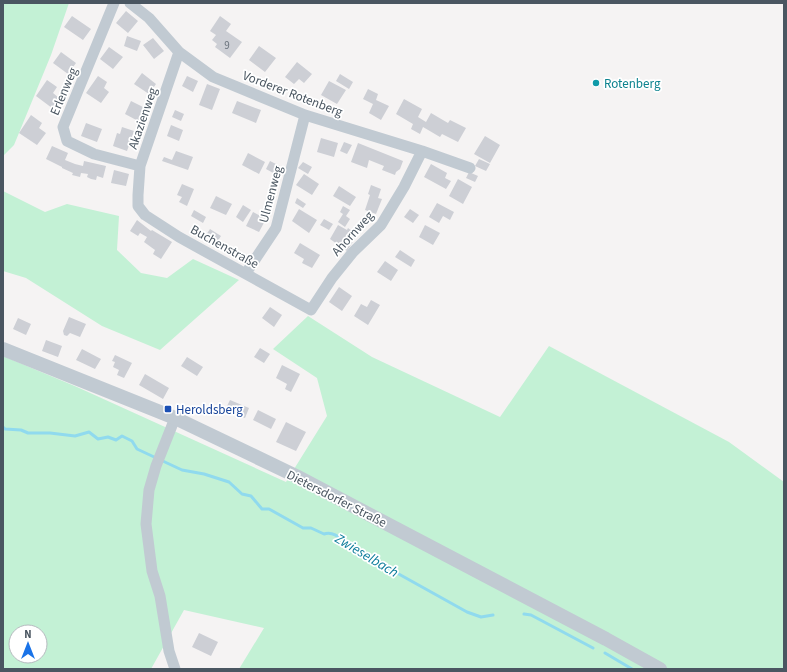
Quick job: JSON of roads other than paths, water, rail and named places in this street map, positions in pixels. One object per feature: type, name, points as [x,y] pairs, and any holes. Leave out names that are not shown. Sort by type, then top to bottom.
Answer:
[{"type":"street","name":"Erlenweg","points":[[114,3],[63,127],[67,141],[94,154],[140,166]]},
{"type":"street","name":"Vorderer Rotenberg","points":[[130,3],[149,18],[179,52],[213,77],[305,116],[422,151],[470,168]]},
{"type":"street","name":"Akazienweg","points":[[138,195],[140,166],[179,52]]},
{"type":"street","name":"Ulmenweg","points":[[246,273],[276,228],[305,116]]},
{"type":"street","name":"Ahornweg","points":[[311,310],[332,278],[353,252],[380,225],[404,187],[422,151]]},
{"type":"street","name":"Buchenstraße","points":[[138,195],[138,206],[145,215],[178,236],[311,310]]},
{"type":"street","name":"Dietersdorfer Straße","points":[[3,349],[175,418],[296,476],[606,639],[660,669]]},
{"type":"street","points":[[175,418],[161,452],[149,490],[146,524],[152,571],[160,596],[169,651],[175,669]]},
{"type":"waterway","name":"Zwieselbach","points":[[3,427],[5,429],[21,430],[28,433],[50,433],[75,436],[89,432],[98,439],[108,437],[116,440],[122,436],[132,441],[137,449],[182,470],[204,474],[229,482],[242,494],[251,496],[262,509],[269,509],[303,528],[311,528],[324,534],[328,533],[339,537],[352,548],[467,612],[481,617],[493,615]]},
{"type":"waterway","name":"Zwieselbach","points":[[524,614],[531,615],[593,648]]},
{"type":"waterway","name":"Zwieselbach","points":[[605,653],[632,669]]},
{"type":"place","name":"Rotenberg","points":[[596,83]]},
{"type":"place","name":"Heroldsberg","points":[[168,409]]}]
